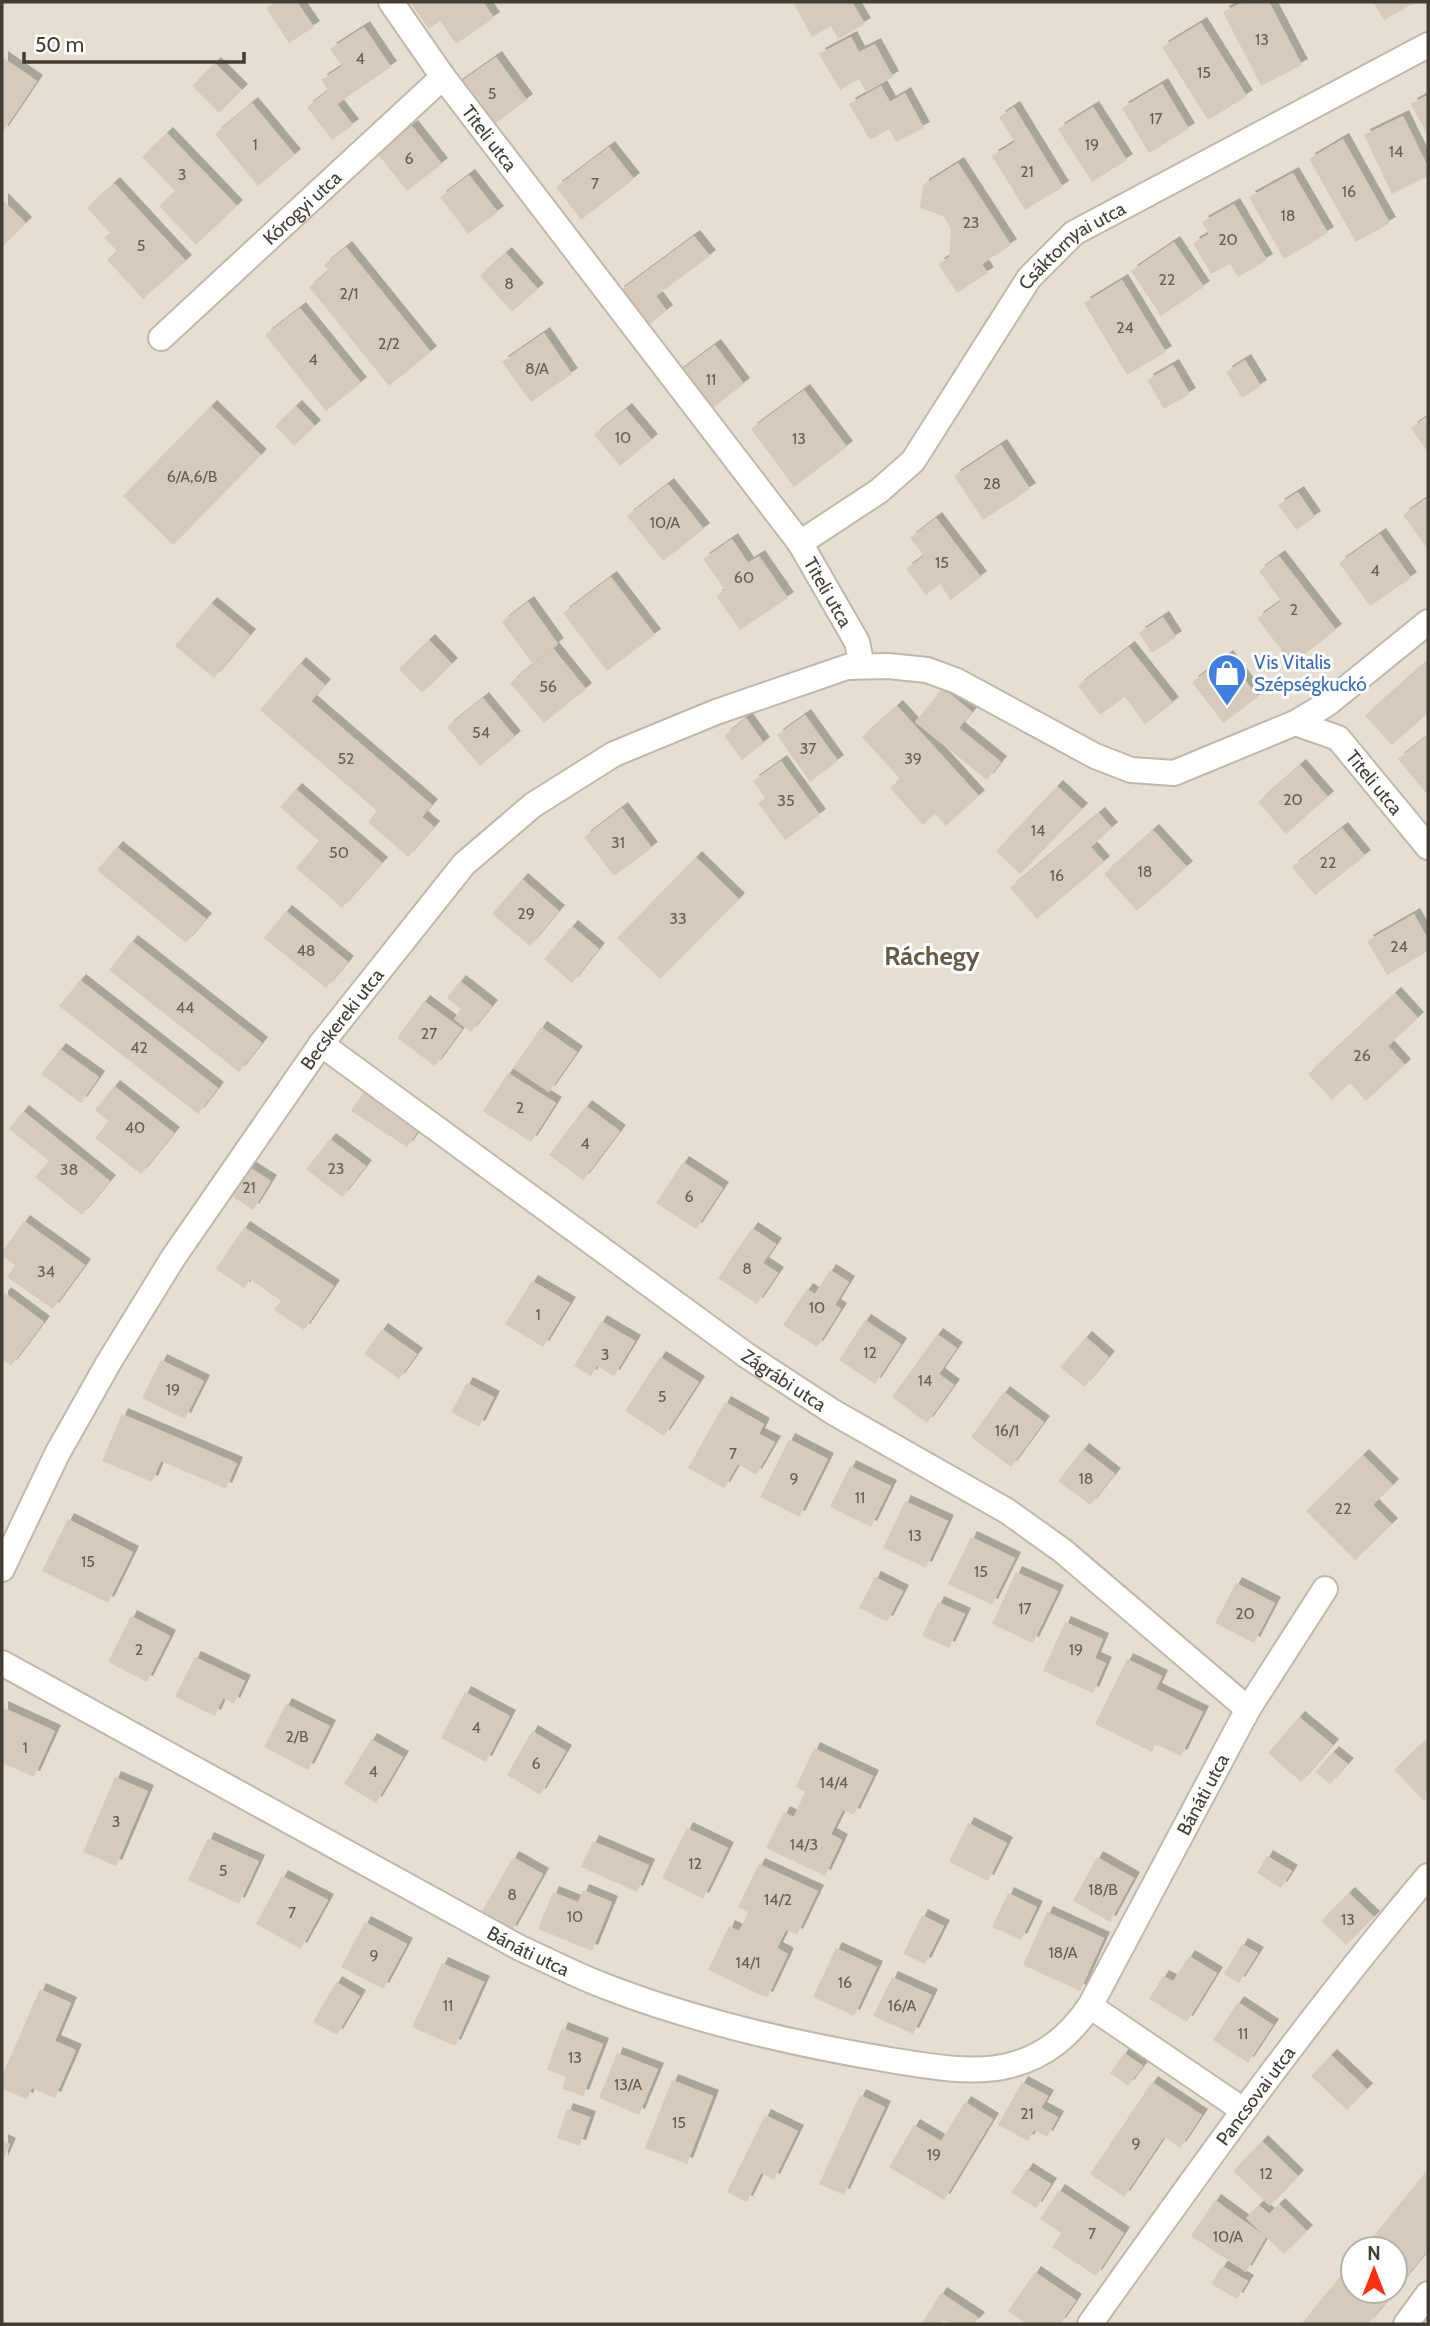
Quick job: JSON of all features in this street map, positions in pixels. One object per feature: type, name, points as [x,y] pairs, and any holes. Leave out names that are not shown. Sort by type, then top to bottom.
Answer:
[{"type":"street","name":"Titeli utca","points":[[391,2],[443,77],[800,543],[857,642],[863,666]]},
{"type":"street","name":"Csáktornyai utca","points":[[800,543],[879,491],[913,461],[956,397],[1028,278],[1074,233],[1428,45]]},
{"type":"street","name":"Kórogyi utca","points":[[161,338],[443,77]]},
{"type":"street","points":[[863,666],[926,670],[957,681],[1095,756],[1130,770],[1174,773],[1295,723],[1327,704],[1428,622]]},
{"type":"street","name":"Becskereki utca","points":[[2,1569],[57,1454],[173,1258],[321,1044],[464,864],[533,806],[614,754],[716,712],[847,667],[863,666]]},
{"type":"street","name":"Titeli utca","points":[[1295,723],[1338,738],[1428,847]]},
{"type":"street","name":"Zágrábi utca","points":[[321,1044],[747,1355],[833,1412],[1007,1511],[1063,1551],[1248,1709]]},
{"type":"street","name":"Bánáti utca","points":[[2,1663],[520,1948],[606,1987],[685,2014],[841,2052],[968,2069],[1008,2067],[1034,2058],[1075,2028],[1090,2006],[1248,1709],[1325,1589]]},
{"type":"street","name":"Pancsovai utca","points":[[1090,2324],[1243,2110],[1365,1950],[1428,1876]]},
{"type":"street","points":[[1090,2006],[1243,2110]]},
{"type":"street","points":[[1406,2324],[1428,2294]]},
{"type":"shaded area","points":[[2,2],[1428,2],[1428,2324],[2,2324]]},
{"type":"building","points":[[276,2],[297,2],[314,27],[289,43],[266,8]]},
{"type":"building","points":[[410,2],[483,2],[494,18],[456,44],[440,21],[429,29]]},
{"type":"building","points":[[793,2],[852,2],[865,24],[838,39],[831,26],[812,37]]},
{"type":"building","points":[[1243,2],[1269,2],[1302,65],[1261,86],[1223,12]]},
{"type":"building","points":[[1373,2],[1416,2],[1384,20]]},
{"type":"building","points":[[1201,23],[1247,96],[1208,120],[1162,47]]},
{"type":"building","points":[[364,27],[391,67],[337,104],[353,125],[332,140],[307,107],[328,91],[321,80],[342,66],[330,49]]},
{"type":"building","points":[[851,37],[859,52],[875,44],[893,77],[866,92],[859,79],[840,90],[819,54]]},
{"type":"building","points":[[2,57],[37,81],[2,133]]},
{"type":"building","points":[[496,57],[527,100],[488,129],[456,85]]},
{"type":"building","points":[[215,63],[242,90],[219,113],[192,86]]},
{"type":"building","points":[[1162,84],[1189,129],[1149,153],[1122,108]]},
{"type":"building","points":[[881,86],[890,102],[905,93],[924,128],[896,142],[889,129],[870,140],[849,104]]},
{"type":"building","points":[[1428,95],[1428,136],[1411,104]]},
{"type":"building","points":[[252,103],[295,155],[258,186],[215,134]]},
{"type":"building","points":[[1014,107],[1063,187],[1025,210],[992,156],[1015,142],[999,117]]},
{"type":"building","points":[[1093,107],[1127,160],[1092,182],[1058,129]]},
{"type":"building","points":[[1403,116],[1428,167],[1428,176],[1392,194],[1364,135]]},
{"type":"building","points":[[412,126],[442,164],[407,191],[377,153]]},
{"type":"building","points":[[167,133],[237,206],[196,245],[159,206],[175,191],[142,157]]},
{"type":"building","points":[[1343,139],[1390,223],[1356,242],[1309,159]]},
{"type":"building","points":[[609,147],[634,179],[581,220],[556,187]]},
{"type":"building","points":[[958,163],[1011,245],[982,264],[988,273],[957,293],[938,264],[949,257],[951,229],[943,216],[920,208],[923,185]]},
{"type":"building","points":[[1293,173],[1328,233],[1284,259],[1249,197]]},
{"type":"building","points":[[469,175],[498,212],[468,234],[440,197]]},
{"type":"building","points":[[114,183],[186,261],[143,299],[107,260],[117,251],[104,238],[110,233],[87,208]]},
{"type":"building","points":[[2,199],[26,223],[2,247]]},
{"type":"building","points":[[1234,204],[1267,260],[1238,277],[1230,264],[1211,274],[1193,243],[1209,234],[1202,222]]},
{"type":"building","points":[[694,236],[710,256],[656,296],[667,311],[645,328],[618,292]]},
{"type":"building","points":[[1174,242],[1204,287],[1161,316],[1131,271]]},
{"type":"building","points":[[346,247],[431,352],[389,386],[309,287],[329,271],[324,265]]},
{"type":"building","points":[[506,253],[538,289],[512,312],[480,276]]},
{"type":"building","points":[[1122,280],[1166,352],[1127,375],[1084,303]]},
{"type":"building","points":[[300,308],[361,383],[326,411],[265,335]]},
{"type":"building","points":[[544,333],[572,374],[531,402],[502,362]]},
{"type":"building","points":[[715,345],[744,384],[707,412],[677,373]]},
{"type":"building","points":[[1245,360],[1261,386],[1242,398],[1226,372]]},
{"type":"building","points":[[1173,365],[1190,394],[1164,409],[1147,380]]},
{"type":"building","points":[[804,390],[847,447],[794,487],[751,429]]},
{"type":"building","points":[[211,406],[261,455],[173,545],[123,496]]},
{"type":"building","points":[[296,406],[315,426],[294,446],[275,426]]},
{"type":"building","points":[[626,409],[652,440],[620,466],[594,435]]},
{"type":"building","points":[[1428,416],[1428,453],[1411,428]]},
{"type":"building","points":[[1001,445],[1030,489],[983,520],[954,476]]},
{"type":"building","points":[[668,484],[704,529],[663,561],[627,516]]},
{"type":"building","points":[[1298,492],[1315,517],[1296,530],[1278,505]]},
{"type":"building","points":[[1428,497],[1428,550],[1403,515]]},
{"type":"building","points":[[936,518],[981,577],[951,600],[940,584],[926,595],[906,569],[924,556],[910,538]]},
{"type":"building","points":[[1380,534],[1411,578],[1370,606],[1339,563]]},
{"type":"building","points":[[732,539],[748,563],[759,556],[788,598],[740,630],[716,596],[725,590],[703,559]]},
{"type":"building","points":[[1279,556],[1336,630],[1292,664],[1257,618],[1281,601],[1259,571]]},
{"type":"building","points":[[611,577],[655,635],[607,671],[563,613]]},
{"type":"building","points":[[528,602],[558,644],[532,663],[502,622]]},
{"type":"building","points":[[211,603],[250,635],[214,678],[175,646]]},
{"type":"building","points":[[1163,617],[1176,637],[1152,653],[1139,633]]},
{"type":"building","points":[[429,640],[452,664],[422,693],[399,669]]},
{"type":"building","points":[[1129,647],[1173,703],[1145,724],[1125,697],[1100,715],[1078,686]]},
{"type":"building","points":[[553,648],[586,689],[544,723],[510,683]]},
{"type":"building","points":[[1227,656],[1258,697],[1223,723],[1192,682]]},
{"type":"building","points":[[1428,660],[1428,713],[1392,745],[1365,716]]},
{"type":"building","points":[[300,663],[325,685],[311,701],[432,805],[422,817],[434,827],[408,857],[368,822],[377,811],[260,710]]},
{"type":"building","points":[[943,688],[972,712],[959,728],[1001,762],[987,780],[915,722]]},
{"type":"building","points":[[483,698],[515,737],[480,766],[447,727]]},
{"type":"building","points":[[897,706],[979,796],[946,826],[935,814],[923,825],[890,788],[900,779],[862,737]]},
{"type":"building","points":[[805,715],[838,761],[810,782],[777,735]]},
{"type":"building","points":[[746,718],[764,743],[742,760],[724,736]]},
{"type":"building","points":[[1428,735],[1428,791],[1426,793],[1398,759]]},
{"type":"building","points":[[781,761],[820,815],[785,840],[758,803],[765,798],[753,781]]},
{"type":"building","points":[[1300,765],[1328,797],[1286,834],[1258,802]]},
{"type":"building","points":[[1057,786],[1082,809],[1020,874],[996,851]]},
{"type":"building","points":[[296,789],[382,863],[342,908],[296,868],[319,841],[280,807]]},
{"type":"building","points":[[622,808],[652,848],[614,876],[584,837]]},
{"type":"building","points":[[1099,813],[1112,828],[1091,847],[1104,862],[1037,919],[1010,888]]},
{"type":"building","points":[[1342,828],[1365,856],[1315,895],[1292,867]]},
{"type":"building","points":[[1153,830],[1187,867],[1137,911],[1104,874]]},
{"type":"building","points":[[117,847],[206,919],[186,943],[97,870]]},
{"type":"building","points":[[696,857],[739,899],[660,979],[617,938]]},
{"type":"building","points":[[522,879],[559,911],[530,946],[492,914]]},
{"type":"building","points":[[286,911],[348,962],[326,988],[264,938]]},
{"type":"building","points":[[1414,914],[1428,939],[1428,951],[1387,975],[1367,941]]},
{"type":"building","points":[[572,926],[599,949],[572,983],[544,959]]},
{"type":"building","points":[[132,941],[262,1043],[239,1072],[109,970]]},
{"type":"building","points":[[80,980],[218,1088],[198,1114],[59,1006]]},
{"type":"building","points":[[460,981],[492,1006],[471,1032],[454,1019],[461,1009],[447,998]]},
{"type":"building","points":[[1395,993],[1418,1018],[1388,1046],[1405,1065],[1366,1101],[1350,1083],[1332,1100],[1308,1074]]},
{"type":"building","points":[[424,1001],[462,1029],[435,1066],[397,1038]]},
{"type":"building","points":[[541,1027],[577,1052],[549,1092],[513,1068]]},
{"type":"building","points":[[60,1049],[99,1077],[81,1103],[41,1074]]},
{"type":"building","points":[[508,1073],[556,1103],[531,1142],[483,1111]]},
{"type":"building","points":[[114,1086],[174,1133],[141,1174],[95,1138],[108,1121],[95,1110]]},
{"type":"building","points":[[366,1089],[422,1125],[407,1147],[351,1111]]},
{"type":"building","points":[[586,1106],[620,1131],[583,1180],[549,1155]]},
{"type":"building","points":[[23,1111],[110,1181],[82,1215],[35,1177],[49,1161],[9,1129]]},
{"type":"building","points":[[330,1139],[366,1166],[342,1197],[306,1169]]},
{"type":"building","points":[[683,1162],[723,1188],[696,1229],[656,1203]]},
{"type":"building","points":[[246,1165],[271,1181],[253,1210],[227,1193]]},
{"type":"building","points":[[24,1221],[85,1265],[53,1309],[7,1277],[15,1265],[2,1256],[2,1252]]},
{"type":"building","points":[[244,1227],[334,1286],[304,1330],[274,1310],[281,1301],[250,1279],[244,1288],[216,1269]]},
{"type":"building","points":[[752,1228],[776,1244],[763,1263],[778,1273],[757,1304],[718,1278]]},
{"type":"building","points":[[830,1270],[849,1282],[835,1305],[841,1309],[817,1347],[783,1325],[807,1289],[815,1294]]},
{"type":"building","points":[[532,1281],[570,1303],[543,1347],[505,1324]]},
{"type":"building","points":[[5,1293],[44,1322],[11,1366],[2,1359],[2,1297]]},
{"type":"building","points":[[865,1320],[901,1344],[875,1384],[839,1360]]},
{"type":"building","points":[[601,1321],[635,1341],[614,1376],[597,1366],[591,1376],[574,1366]]},
{"type":"building","points":[[382,1329],[417,1354],[399,1379],[364,1354]]},
{"type":"building","points":[[937,1334],[957,1348],[939,1374],[954,1385],[927,1423],[892,1397]]},
{"type":"building","points":[[1086,1337],[1109,1357],[1084,1387],[1060,1367]]},
{"type":"building","points":[[660,1357],[699,1382],[664,1436],[625,1411]]},
{"type":"building","points":[[161,1360],[204,1381],[185,1419],[142,1398]]},
{"type":"building","points":[[467,1383],[494,1397],[479,1427],[451,1412]]},
{"type":"building","points":[[1004,1392],[1044,1422],[1011,1467],[971,1437]]},
{"type":"building","points":[[725,1402],[764,1424],[759,1434],[775,1442],[756,1475],[738,1464],[724,1488],[688,1468]]},
{"type":"building","points":[[122,1414],[237,1463],[226,1489],[161,1461],[152,1482],[102,1461]]},
{"type":"building","points":[[789,1439],[828,1459],[799,1517],[760,1497]]},
{"type":"building","points":[[1083,1449],[1115,1474],[1090,1505],[1058,1481]]},
{"type":"building","points":[[1363,1455],[1393,1485],[1373,1505],[1392,1524],[1355,1560],[1306,1511]]},
{"type":"building","points":[[850,1466],[891,1486],[871,1527],[830,1507]]},
{"type":"building","points":[[905,1501],[948,1521],[926,1568],[883,1548]]},
{"type":"building","points":[[68,1519],[133,1552],[108,1603],[42,1571]]},
{"type":"building","points":[[971,1537],[1015,1558],[992,1605],[948,1584]]},
{"type":"building","points":[[1016,1572],[1058,1591],[1033,1643],[992,1624]]},
{"type":"building","points":[[875,1577],[903,1591],[887,1622],[859,1608]]},
{"type":"building","points":[[1236,1583],[1275,1603],[1254,1643],[1215,1623]]},
{"type":"building","points":[[938,1602],[965,1614],[949,1648],[922,1636]]},
{"type":"building","points":[[131,1616],[170,1636],[147,1682],[108,1662]]},
{"type":"building","points":[[1065,1622],[1103,1639],[1095,1658],[1106,1663],[1093,1693],[1043,1671]]},
{"type":"building","points":[[195,1657],[245,1681],[234,1704],[223,1698],[215,1716],[175,1697]]},
{"type":"building","points":[[1127,1659],[1162,1676],[1156,1689],[1203,1712],[1181,1756],[1155,1744],[1152,1752],[1095,1724]]},
{"type":"building","points":[[465,1692],[510,1716],[486,1762],[441,1738]]},
{"type":"building","points":[[286,1704],[330,1726],[308,1770],[264,1747]]},
{"type":"building","points":[[2,1707],[55,1731],[34,1777],[2,1763]]},
{"type":"building","points":[[1299,1717],[1333,1745],[1301,1782],[1268,1753]]},
{"type":"building","points":[[532,1731],[566,1751],[540,1795],[507,1775]]},
{"type":"building","points":[[1428,1738],[1428,1797],[1424,1801],[1394,1770]]},
{"type":"building","points":[[371,1739],[403,1757],[376,1803],[344,1784]]},
{"type":"building","points":[[814,1748],[873,1776],[854,1815],[843,1810],[831,1834],[842,1840],[825,1876],[766,1848],[784,1812],[794,1817],[805,1792],[796,1787]]},
{"type":"building","points":[[1333,1752],[1348,1764],[1330,1784],[1315,1772]]},
{"type":"building","points":[[115,1777],[148,1791],[116,1866],[83,1852]]},
{"type":"building","points":[[968,1823],[1007,1843],[988,1881],[949,1862]]},
{"type":"building","points":[[687,1828],[728,1848],[703,1899],[662,1878]]},
{"type":"building","points":[[208,1838],[259,1861],[239,1904],[188,1880]]},
{"type":"building","points":[[593,1841],[649,1865],[637,1892],[581,1867]]},
{"type":"building","points":[[1267,1856],[1292,1871],[1281,1888],[1257,1873]]},
{"type":"building","points":[[513,1857],[543,1874],[511,1932],[480,1915]]},
{"type":"building","points":[[1097,1857],[1134,1878],[1110,1922],[1073,1901]]},
{"type":"building","points":[[759,1864],[818,1891],[797,1935],[786,1930],[777,1948],[788,1954],[767,1998],[708,1970],[729,1926],[739,1931],[744,1921],[748,1912],[738,1907]]},
{"type":"building","points":[[282,1876],[328,1900],[301,1949],[256,1924]]},
{"type":"building","points":[[583,1890],[612,1902],[592,1951],[538,1929],[553,1892],[578,1902]]},
{"type":"building","points":[[1008,1893],[1037,1907],[1021,1940],[992,1927]]},
{"type":"building","points":[[1349,1893],[1374,1917],[1346,1945],[1321,1921]]},
{"type":"building","points":[[1047,1912],[1104,1938],[1080,1991],[1023,1965]]},
{"type":"building","points":[[922,1915],[944,1926],[925,1964],[903,1954]]},
{"type":"building","points":[[365,1922],[407,1944],[383,1989],[341,1967]]},
{"type":"building","points":[[1242,1944],[1258,1953],[1239,1983],[1224,1974]]},
{"type":"building","points":[[836,1948],[877,1967],[854,2016],[813,1997]]},
{"type":"building","points":[[1189,1956],[1217,1973],[1187,2022],[1149,1999],[1163,1976],[1173,1981]]},
{"type":"building","points":[[442,1963],[484,1982],[455,2046],[412,2027]]},
{"type":"building","points":[[892,1977],[932,1995],[913,2034],[873,2016]]},
{"type":"building","points":[[336,1982],[360,1996],[337,2035],[313,2022]]},
{"type":"building","points":[[40,1989],[71,2003],[55,2041],[76,2050],[55,2098],[32,2088],[27,2099],[2,2089],[2,2076]]},
{"type":"building","points":[[1238,2002],[1273,2025],[1248,2063],[1213,2040]]},
{"type":"building","points":[[562,2028],[603,2044],[583,2096],[562,2089],[566,2077],[547,2069]]},
{"type":"building","points":[[617,2053],[658,2069],[639,2115],[599,2098]]},
{"type":"building","points":[[1124,2053],[1143,2066],[1128,2086],[1110,2073]]},
{"type":"building","points":[[1331,2055],[1367,2089],[1347,2110],[1311,2076]]},
{"type":"building","points":[[672,2080],[713,2096],[687,2164],[645,2148]]},
{"type":"building","points":[[1022,2082],[1048,2096],[1041,2108],[1058,2117],[1047,2137],[1034,2130],[1028,2141],[998,2125]]},
{"type":"building","points":[[1152,2082],[1202,2115],[1180,2148],[1164,2137],[1124,2197],[1090,2174]]},
{"type":"building","points":[[860,2095],[885,2107],[844,2195],[819,2184]]},
{"type":"building","points":[[965,2102],[993,2119],[944,2200],[889,2167],[914,2125],[941,2141]]},
{"type":"building","points":[[567,2109],[590,2117],[580,2146],[557,2138]]},
{"type":"building","points":[[765,2115],[798,2131],[774,2180],[761,2173],[747,2202],[727,2192]]},
{"type":"building","points":[[2,2140],[10,2144],[2,2162]]},
{"type":"building","points":[[1262,2141],[1298,2176],[1270,2206],[1233,2171]]},
{"type":"building","points":[[1027,2169],[1051,2184],[1036,2208],[1011,2193]]},
{"type":"building","points":[[1428,2169],[1428,2250],[1409,2274],[1409,2235],[1374,2235]]},
{"type":"building","points":[[1059,2190],[1124,2233],[1096,2276],[1052,2247],[1061,2233],[1040,2219]]},
{"type":"building","points":[[1215,2200],[1266,2237],[1246,2272],[1191,2236]]},
{"type":"building","points":[[1279,2204],[1307,2231],[1284,2254],[1246,2218],[1259,2205],[1269,2214]]},
{"type":"building","points":[[1222,2266],[1248,2281],[1237,2299],[1211,2284]]},
{"type":"building","points":[[1035,2272],[1076,2300],[1060,2324],[1027,2324],[1008,2311]]},
{"type":"building","points":[[1339,2278],[1339,2305],[1384,2305],[1368,2324],[1301,2324]]},
{"type":"building","points":[[941,2293],[979,2318],[974,2324],[951,2324],[944,2320],[941,2324],[922,2323]]},
{"type":"place","name":"Vis Vitalis Szépségkuckó","points":[[1227,707]]},
{"type":"district","name":"Ráchegy","points":[[932,956]]}]
